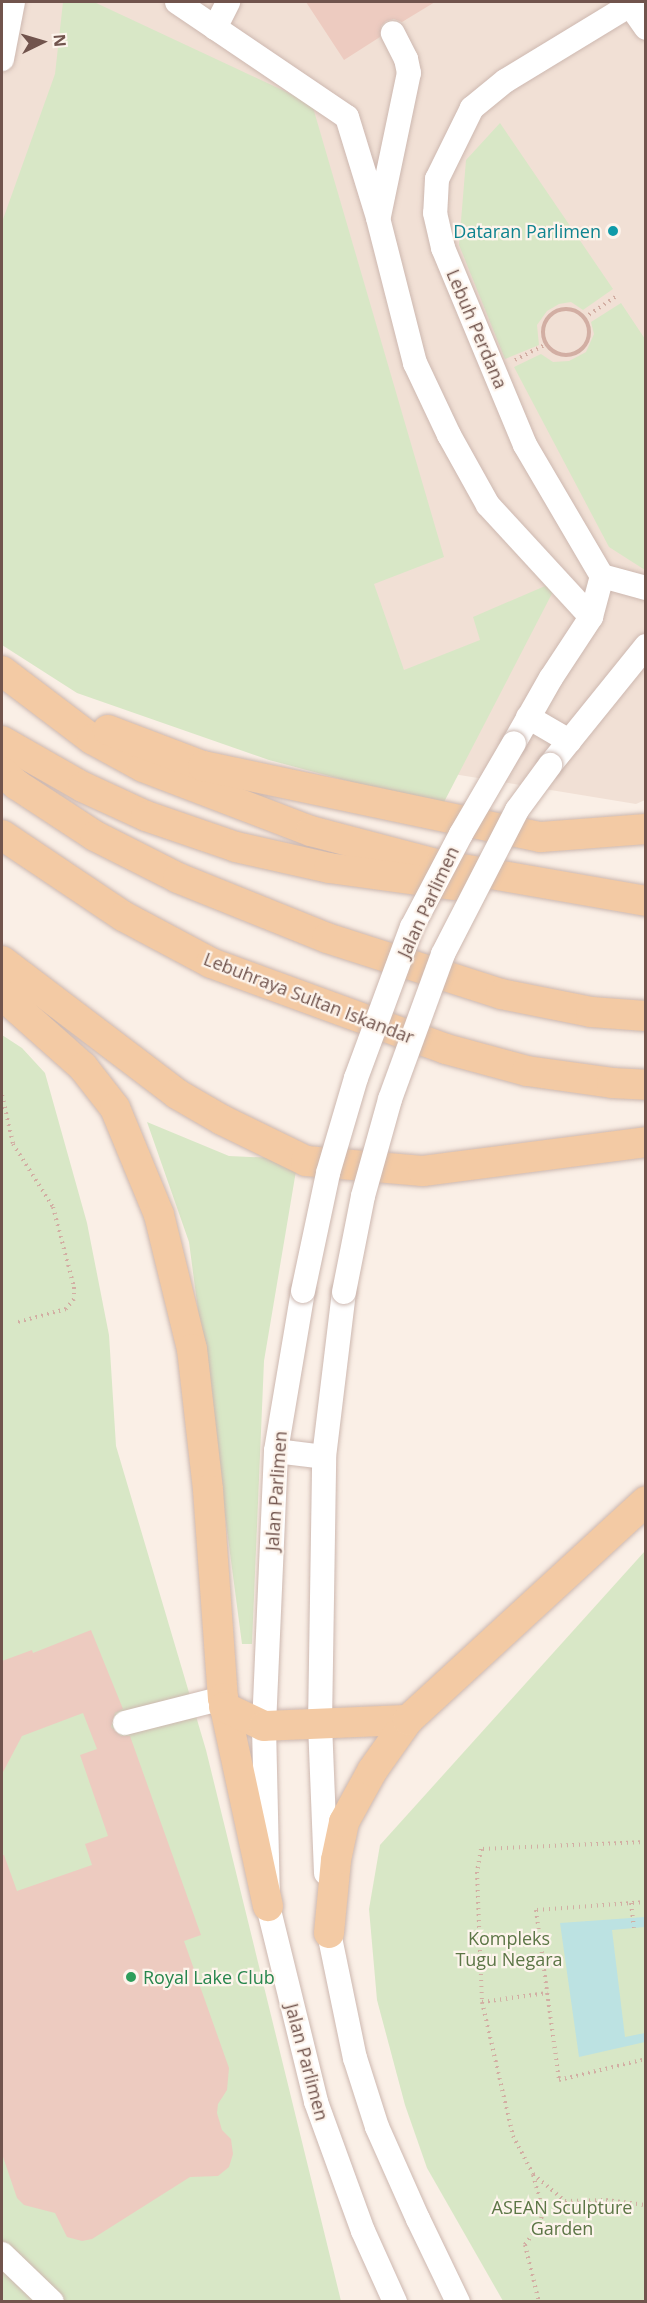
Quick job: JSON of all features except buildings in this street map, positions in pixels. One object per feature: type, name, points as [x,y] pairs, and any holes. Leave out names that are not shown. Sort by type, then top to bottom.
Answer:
[{"type":"main road","points":[[2,671],[92,739],[143,767],[311,831],[440,865],[645,901]]},
{"type":"main road","points":[[52,710],[203,766],[541,837],[645,829]]},
{"type":"main road","points":[[2,741],[82,787],[146,816],[236,847],[329,868],[460,886],[580,891]]},
{"type":"main road","points":[[2,772],[17,785],[95,836],[178,878],[327,938],[501,994],[591,1012],[645,1016]]},
{"type":"main road","name":"Lebuhraya Sultan Iskandar","points":[[2,836],[123,916],[211,963],[446,1049],[527,1071],[612,1083],[645,1085]]},
{"type":"main road","points":[[2,961],[177,1094],[222,1120],[306,1161],[423,1172],[645,1142]]},
{"type":"main road","points":[[6,999],[83,1067],[115,1108],[159,1215],[192,1349],[208,1490],[223,1703],[268,1906]]},
{"type":"main road","points":[[329,1933],[336,1860],[344,1822],[372,1771],[408,1720],[645,1501]]},
{"type":"main road","points":[[223,1703],[264,1726],[408,1720]]},
{"type":"street","points":[[2,59],[13,2]]},
{"type":"street","points":[[177,2],[347,117],[378,218],[415,363],[449,435],[488,505],[591,617]]},
{"type":"street","points":[[215,28],[228,2]]},
{"type":"street","points":[[632,3],[645,28]]},
{"type":"street","name":"Lebuh Perdana","points":[[602,576],[525,445],[443,248],[435,213],[437,178],[472,108],[505,81],[632,3]]},
{"type":"street","points":[[378,218],[409,73],[406,59],[393,33]]},
{"type":"street","points":[[602,576],[645,588]]},
{"type":"street","name":"Jalan Parlimen","points":[[395,2301],[363,2231],[316,2102],[268,1906],[264,1726],[276,1451],[303,1290],[328,1173],[347,1109],[412,927],[461,834],[528,717],[591,617],[602,576]]},
{"type":"street","name":"Jalan Parlimen","points":[[458,2301],[377,2127],[355,2058],[329,1933],[320,1725],[324,1457],[344,1292],[363,1196],[390,1099],[443,954],[517,810],[593,708],[645,646]]},
{"type":"street","points":[[528,717],[568,741]]},
{"type":"street","points":[[276,1451],[324,1457]]},
{"type":"street","points":[[125,1723],[223,1703]]},
{"type":"street","points":[[2,2254],[52,2301]]},
{"type":"path","points":[[584,318],[617,296]]},
{"type":"path","points":[[571,309],[584,318],[588,331],[585,345],[580,349],[567,354],[559,353],[547,344],[543,329],[545,322],[556,311],[571,309]]},
{"type":"path","points":[[494,371],[547,344]]},
{"type":"path","points":[[2,1095],[13,1144],[53,1207],[74,1287],[74,1299],[66,1309],[18,1322]]},
{"type":"path","points":[[539,2301],[525,2245],[540,2223],[543,2211],[533,2174],[513,2136],[483,2002],[477,1872],[481,1849],[645,1842]]},
{"type":"path","points":[[645,1902],[536,1910],[559,2080],[645,2059]]},
{"type":"path","points":[[631,1903],[634,1928]]},
{"type":"path","points":[[483,2002],[547,1993]]},
{"type":"path","points":[[533,2174],[565,2201],[606,2200],[645,2205]]},
{"type":"shaded area","points":[[2,2],[645,2],[645,800],[636,804],[276,745],[2,592]]},
{"type":"green space","points":[[63,2],[94,2],[312,104],[444,557],[374,584],[404,670],[480,640],[473,617],[559,580],[442,806],[269,760],[77,693],[2,645],[2,222],[55,74]]},
{"type":"green space","points":[[500,123],[613,289],[583,310],[571,302],[559,304],[547,311],[537,325],[539,345],[505,359],[459,245],[466,160]]},
{"type":"green space","points":[[621,303],[645,339],[645,570],[609,547],[514,367],[541,354],[553,362],[569,361],[586,352],[594,334],[591,322]]},
{"type":"green space","name":"Royal Lake Club","points":[[2,1035],[22,1048],[45,1073],[87,1223],[109,1335],[116,1446],[206,1750],[341,2301],[2,2301]]},
{"type":"green space","points":[[147,1122],[229,1156],[298,1159],[264,1361],[252,1644],[242,1644],[189,1242]]},
{"type":"green space","points":[[645,1551],[645,2301],[503,2301],[427,2168],[405,2105],[377,2000],[369,1909],[380,1845]]},
{"type":"water","points":[[645,1917],[645,1927],[612,1930],[625,2037],[645,2033],[645,2042],[579,2057],[560,1923]]},
{"type":"place","name":"Dataran Parlimen","points":[[613,231]]},
{"type":"place","name":"Royal Lake Club","points":[[131,1977]]},
{"type":"park label","name":"Kompleks Tugu Negara","points":[[509,1949]]},
{"type":"park label","name":"ASEAN Sculpture Garden","points":[[562,2218]]}]
